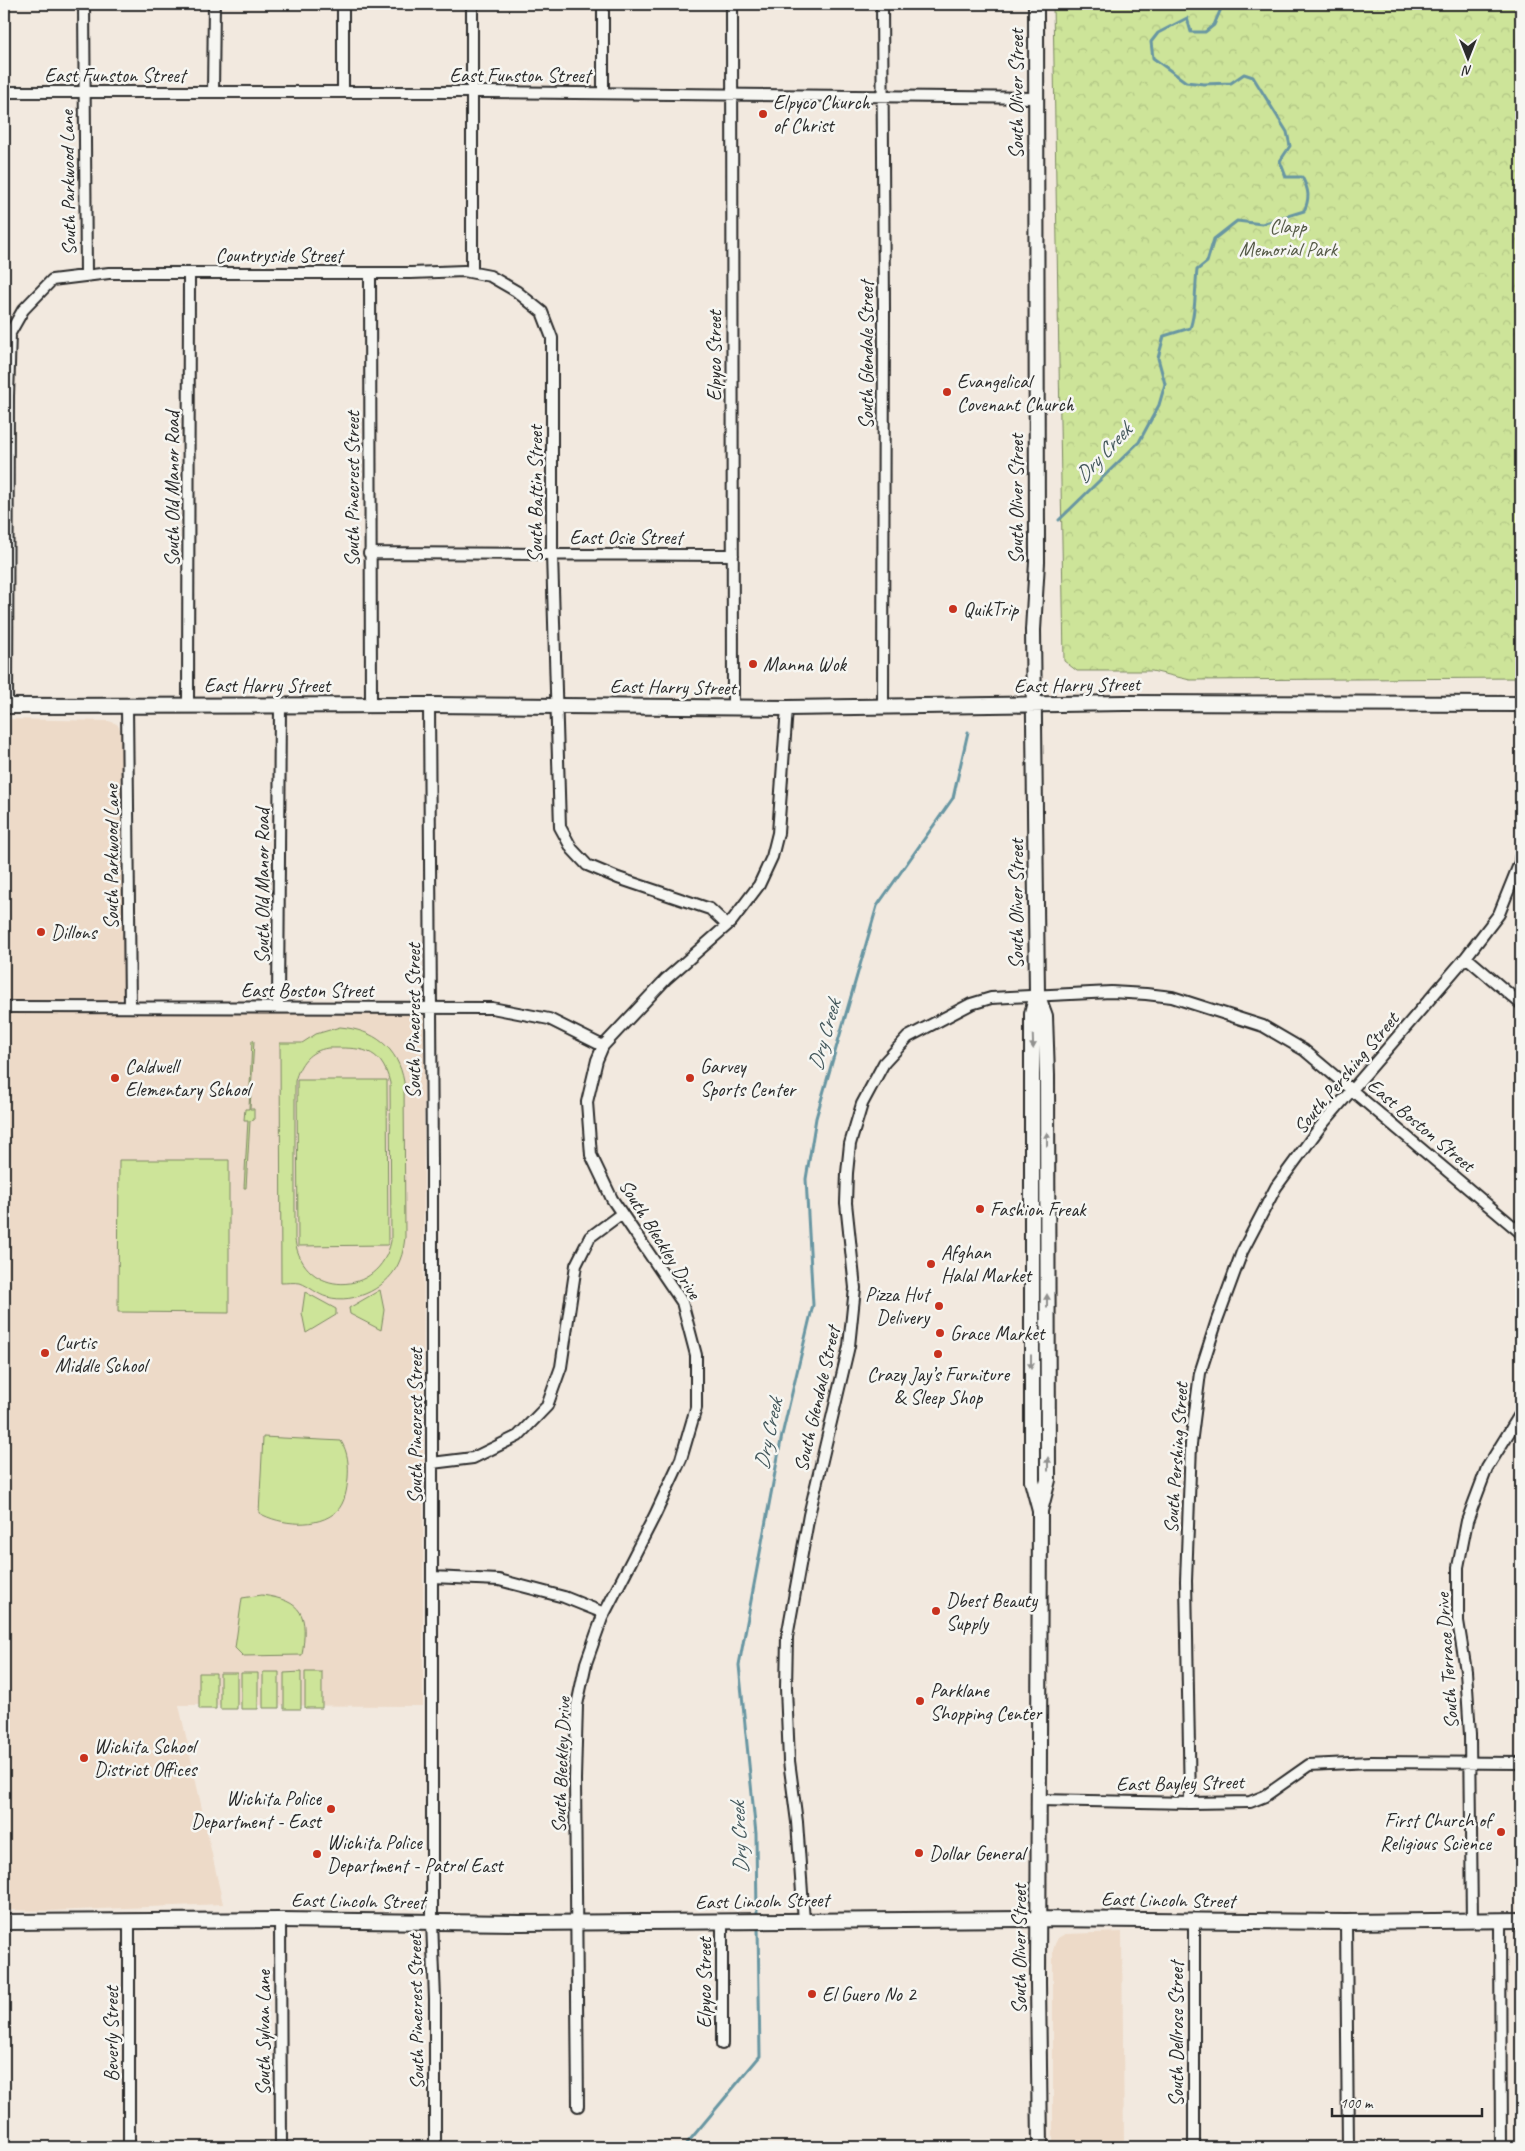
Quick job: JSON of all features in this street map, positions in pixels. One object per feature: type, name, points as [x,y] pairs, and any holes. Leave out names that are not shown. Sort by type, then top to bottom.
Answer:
[{"type":"main road","name":"South Oliver Street","points":[[1036,4],[1037,562],[1034,630],[1034,705],[1037,994],[1045,1016],[1047,1075],[1048,1480],[1040,1512],[1040,2147]]},
{"type":"main road","name":"East Harry Street","points":[[5,706],[429,705],[787,708],[1149,703],[1521,704]]},
{"type":"main road","name":"East Lincoln Street","points":[[4,1922],[280,1920],[576,1923],[784,1922],[876,1919],[1346,1922],[1521,1920]]},
{"type":"street","name":"South Parkwood Lane","points":[[5,706],[10,333],[23,310],[52,280],[86,276],[84,4]]},
{"type":"street","points":[[213,92],[214,4]]},
{"type":"street","points":[[343,4],[343,92]]},
{"type":"street","points":[[472,4],[472,272]]},
{"type":"street","points":[[603,4],[603,93]]},
{"type":"street","name":"Elpyco Street","points":[[732,4],[733,708]]},
{"type":"street","name":"South Glendale Street","points":[[882,4],[884,707]]},
{"type":"street","name":"East Funston Street","points":[[4,92],[472,92],[1036,98]]},
{"type":"street","name":"Countryside Street","points":[[86,276],[189,273],[472,272]]},
{"type":"street","name":"South Battin Street","points":[[472,272],[490,276],[516,291],[542,312],[552,338],[552,554],[558,706],[560,827],[572,849],[586,865],[626,881],[710,909],[727,925]]},
{"type":"street","name":"South Old Manor Road","points":[[188,706],[189,273]]},
{"type":"street","name":"South Pinecrest Street","points":[[370,273],[370,705]]},
{"type":"street","name":"East Osie Street","points":[[369,553],[733,555]]},
{"type":"street","name":"South Pinecrest Street","points":[[429,705],[432,1922],[435,1999],[435,2147]]},
{"type":"street","name":"South Parkwood Lane","points":[[127,706],[130,1008]]},
{"type":"street","name":"South Old Manor Road","points":[[278,1007],[280,706]]},
{"type":"street","name":"South Bleckley Drive","points":[[578,2106],[576,1923],[577,1705],[586,1663],[604,1613],[655,1515],[681,1458],[696,1408],[696,1355],[682,1302],[612,1199],[591,1155],[588,1102],[597,1060],[603,1046],[666,979],[727,925],[759,885],[772,857],[778,833],[787,708]]},
{"type":"street","name":"South Pershing Street","points":[[1190,1803],[1186,1576],[1191,1444],[1200,1373],[1216,1320],[1242,1252],[1276,1187],[1316,1133],[1466,957],[1499,914],[1520,862],[1521,854]]},
{"type":"street","points":[[1466,957],[1521,1004]]},
{"type":"street","name":"East Boston Street","points":[[1037,994],[1111,992],[1172,997],[1263,1026],[1304,1050],[1521,1233]]},
{"type":"street","name":"South Glendale Street","points":[[804,1921],[797,1822],[789,1761],[786,1688],[787,1637],[809,1515],[849,1346],[853,1319],[855,1288],[846,1203],[850,1144],[862,1104],[874,1079],[884,1063],[908,1037],[971,1004],[990,998],[1037,994]]},
{"type":"street","name":"East Boston Street","points":[[4,1008],[492,1008],[550,1019],[603,1046]]},
{"type":"street","points":[[432,1463],[473,1458],[518,1436],[547,1406],[561,1367],[576,1266],[590,1237],[622,1214]]},
{"type":"street","name":"South Terrace Drive","points":[[1472,1921],[1470,1762],[1466,1671],[1458,1621],[1458,1567],[1467,1521],[1487,1468],[1521,1413]]},
{"type":"street","points":[[432,1577],[499,1580],[564,1597],[604,1613]]},
{"type":"street","name":"East Bayley Street","points":[[1039,1800],[1190,1803],[1250,1802],[1265,1796],[1309,1765],[1370,1762],[1521,1762]]},
{"type":"street","name":"South Sylvan Lane","points":[[280,1920],[281,2147]]},
{"type":"street","name":"South Dellrose Street","points":[[1194,1920],[1194,2147]]},
{"type":"street","points":[[1500,1920],[1501,2147]]},
{"type":"street","name":"Beverly Street","points":[[129,1922],[129,2147]]},
{"type":"street","name":"Elpyco Street","points":[[722,1922],[722,2044]]},
{"type":"street","points":[[1346,1922],[1348,2147]]},
{"type":"shaded area","points":[[4,719],[109,721],[117,724],[123,734],[123,996],[120,1001],[114,1003],[4,1003]]},
{"type":"shaded area","points":[[411,1013],[420,1015],[424,1019],[423,1706],[179,1705],[223,1904],[50,1911],[4,1910],[4,1014]]},
{"type":"shaded area","points":[[1122,1932],[1124,2147],[1053,2147],[1053,1950],[1058,1938],[1065,1934]]},
{"type":"green space","name":"Clapp Memorial Park","points":[[1053,4],[1521,4],[1521,678],[1190,680],[1152,671],[1077,671],[1064,661]]},
{"type":"green space","points":[[340,1027],[374,1036],[390,1050],[396,1059],[404,1082],[405,1237],[403,1252],[395,1270],[380,1286],[360,1296],[349,1298],[338,1299],[324,1296],[300,1283],[281,1283],[280,1043],[302,1043],[316,1034]],"holes":[[[328,1048],[350,1048],[368,1052],[381,1062],[390,1083],[391,1241],[384,1260],[372,1273],[358,1281],[342,1284],[326,1281],[312,1273],[301,1259],[295,1240],[295,1081],[306,1059],[316,1052]]]},
{"type":"green space","points":[[252,1040],[254,1041],[250,1109],[254,1109],[254,1120],[250,1121],[246,1188],[244,1188],[248,1120],[244,1120],[245,1109],[249,1109]]},
{"type":"green space","points":[[297,1080],[387,1080],[388,1245],[298,1246]]},
{"type":"green space","points":[[119,1160],[229,1160],[229,1313],[118,1312]]},
{"type":"green space","points":[[380,1290],[384,1310],[381,1330],[350,1314],[349,1308]]},
{"type":"green space","points":[[305,1292],[336,1309],[336,1315],[306,1333],[302,1313]]},
{"type":"green space","points":[[263,1437],[341,1441],[348,1459],[348,1478],[344,1500],[340,1508],[329,1517],[310,1523],[277,1520],[259,1513]]},
{"type":"green space","points":[[262,1595],[287,1601],[300,1612],[304,1630],[302,1655],[243,1656],[235,1648],[242,1598]]},
{"type":"green space","points":[[263,1672],[279,1672],[279,1708],[263,1708]]},
{"type":"green space","points":[[301,1672],[301,1709],[284,1709],[284,1673]]},
{"type":"green space","points":[[305,1672],[322,1672],[322,1708],[305,1708]]},
{"type":"green space","points":[[199,1673],[216,1673],[216,1709],[199,1709]]},
{"type":"green space","points":[[220,1673],[237,1673],[237,1709],[220,1709]]},
{"type":"green space","points":[[241,1673],[258,1673],[258,1709],[241,1709]]},
{"type":"waterway","name":"Dry Creek","points":[[1059,520],[1139,442],[1159,405],[1165,384],[1158,358],[1164,336],[1190,328],[1194,308],[1197,270],[1207,262],[1214,239],[1237,221],[1262,224],[1304,211],[1306,206],[1308,194],[1302,177],[1286,177],[1280,161],[1290,146],[1287,132],[1253,77],[1244,74],[1231,83],[1204,84],[1186,82],[1153,58],[1151,42],[1158,33],[1187,18],[1191,32],[1205,32],[1214,25],[1223,4]]},
{"type":"waterway","name":"Dry Creek","points":[[757,1917],[756,1834],[739,1665],[782,1435],[813,1305],[806,1179],[816,1118],[877,906],[953,798],[968,732]]},
{"type":"waterway","name":"Dry Creek","points":[[684,2147],[760,2056],[758,1926]]},
{"type":"place","name":"Elpyco Church of Christ","points":[[763,114]]},
{"type":"place","name":"Evangelical Covenant Church","points":[[947,392]]},
{"type":"place","name":"QuikTrip","points":[[953,609]]},
{"type":"place","name":"Manna Wok","points":[[753,664]]},
{"type":"place","name":"Dillons","points":[[41,932]]},
{"type":"place","name":"Caldwell Elementary School","points":[[115,1078]]},
{"type":"place","name":"Garvey Sports Center","points":[[690,1078]]},
{"type":"place","name":"Fashion Freak","points":[[980,1209]]},
{"type":"place","name":"Afghan Halal Market","points":[[931,1264]]},
{"type":"place","name":"Pizza Hut Delivery","points":[[939,1306]]},
{"type":"place","name":"Grace Market","points":[[940,1333]]},
{"type":"place","name":"Curtis Middle School","points":[[45,1353]]},
{"type":"place","name":"Crazy Jay’s Furniture & Sleep Shop","points":[[938,1354]]},
{"type":"place","name":"Dbest Beauty Supply","points":[[936,1611]]},
{"type":"place","name":"Parklane Shopping Center","points":[[920,1701]]},
{"type":"place","name":"Wichita School District Offices","points":[[84,1758]]},
{"type":"place","name":"Wichita Police Department - East","points":[[331,1809]]},
{"type":"place","name":"First Church of Religious Science","points":[[1501,1832]]},
{"type":"place","name":"Dollar General","points":[[919,1853]]},
{"type":"place","name":"Wichita Police Department - Patrol East","points":[[317,1854]]},
{"type":"place","name":"El Guero No 2","points":[[812,1994]]}]
